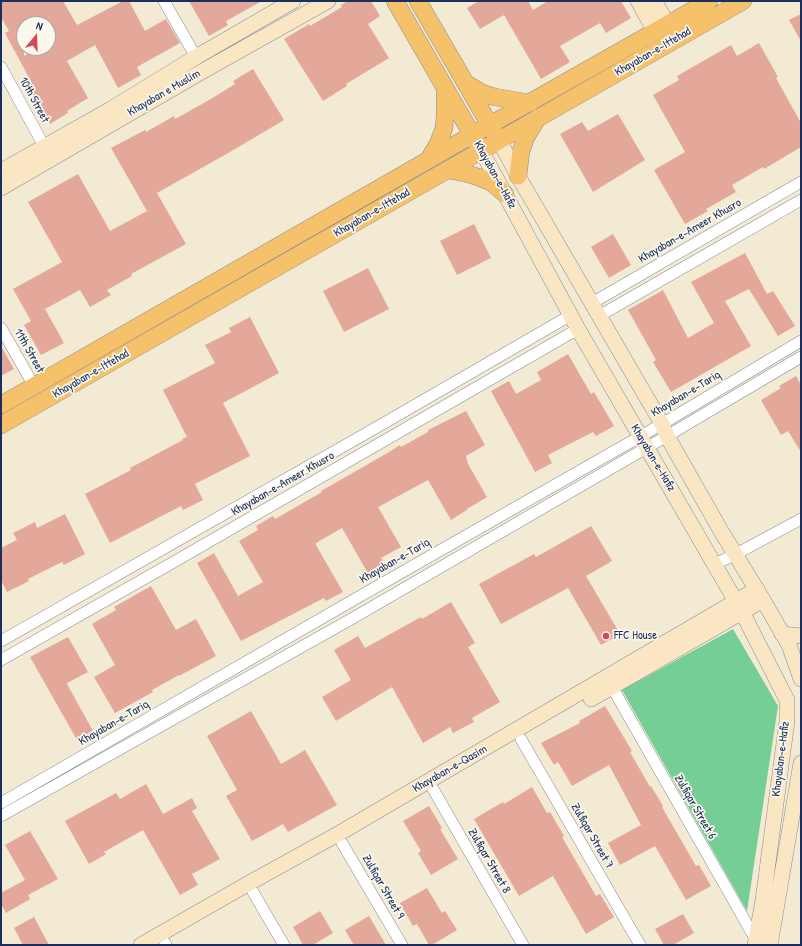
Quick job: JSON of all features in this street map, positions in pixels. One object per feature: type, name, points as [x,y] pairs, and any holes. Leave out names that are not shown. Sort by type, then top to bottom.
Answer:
[{"type":"main road","name":"Khayaban-e-Hafiz","points":[[395,1],[481,150]]},
{"type":"main road","name":"Khayaban-e-Hafiz","points":[[418,1],[499,140]]},
{"type":"main road","name":"Khayaban-e-Ittehad","points":[[1,405],[709,1]]},
{"type":"main road","name":"Khayaban-e-Ittehad","points":[[1,425],[743,1]]},
{"type":"main road","points":[[467,84],[482,93],[495,97],[530,103]]},
{"type":"main road","points":[[429,160],[438,144],[444,128],[445,88]]},
{"type":"main road","points":[[518,176],[521,151],[526,137],[537,118]]},
{"type":"main road","points":[[448,170],[465,172],[491,182],[506,194]]},
{"type":"street","points":[[164,1],[196,57]]},
{"type":"street","points":[[1,171],[44,146],[114,115],[196,57],[293,1]]},
{"type":"street","name":"Khayaban e Muslim","points":[[1,188],[114,115],[203,71],[328,1]]},
{"type":"street","points":[[638,1],[662,28]]},
{"type":"street","points":[[654,1],[662,28]]},
{"type":"street","name":"10th Street","points":[[1,66],[44,146]]},
{"type":"street","name":"Khayaban-e-Hafiz","points":[[499,140],[518,176],[600,316],[720,531],[736,554],[782,634],[788,645],[801,679]]},
{"type":"street","name":"Khayaban-e-Hafiz","points":[[481,150],[578,329],[739,606],[786,700],[786,729],[763,900],[755,942]]},
{"type":"street","name":"Khayaban-e-Ameer Khusro","points":[[592,303],[801,182]]},
{"type":"street","points":[[600,316],[801,200]]},
{"type":"street","name":"Khayaban-e-Ameer Khusro","points":[[1,641],[571,315]]},
{"type":"street","name":"11th Street","points":[[1,328],[34,386]]},
{"type":"street","name":"Khayaban-e-Ameer Khusro","points":[[1,660],[172,564],[578,329]]},
{"type":"street","name":"Khayaban-e-Tariq","points":[[664,430],[801,341]]},
{"type":"street","name":"Khayaban-e-Tariq","points":[[1,816],[51,781],[362,594],[801,356]]},
{"type":"street","name":"Khayaban-e-Tariq","points":[[1,803],[51,781],[371,608],[643,442]]},
{"type":"street","points":[[715,564],[801,519]]},
{"type":"street","points":[[162,550],[160,555],[162,560],[166,563],[172,564]]},
{"type":"street","points":[[144,560],[147,561],[152,567],[152,574]]},
{"type":"street","points":[[362,594],[362,603],[365,607],[371,608]]},
{"type":"street","name":"Khayaban-e-Qasim","points":[[141,945],[760,595]]},
{"type":"street","points":[[342,606],[352,608],[354,613],[352,618]]},
{"type":"street","name":"Khayaban-e-Qasim","points":[[164,944],[612,687],[739,606]]},
{"type":"street","points":[[782,634],[801,636]]},
{"type":"street","name":"Zulfiqar Street 6","points":[[612,687],[755,942]]},
{"type":"street","name":"Zulfiqar Street 7","points":[[521,739],[640,945]]},
{"type":"street","name":"Khayaban-e-Hafiz","points":[[770,945],[800,779],[801,763]]},
{"type":"street","name":"Zulfiqar Street 8","points":[[433,789],[523,945]]},
{"type":"street","name":"Zulfiqar Street 9","points":[[342,843],[402,945]]},
{"type":"street","points":[[253,892],[284,945]]},
{"type":"green space","points":[[733,629],[778,706],[747,911],[622,690]]},
{"type":"building","points":[[1,1],[63,1],[77,25],[123,1],[129,1],[145,31],[166,19],[180,43],[137,67],[141,75],[118,88],[95,45],[67,61],[88,98],[50,124],[31,91],[35,89],[17,56],[56,56],[56,16],[16,16],[16,54],[5,33],[9,31],[1,17]]},
{"type":"building","points":[[189,1],[262,1],[226,21],[228,25],[209,36]]},
{"type":"building","points":[[348,1],[371,1],[380,16],[368,24],[389,58],[346,84],[347,86],[323,101],[284,39],[342,7],[341,5]]},
{"type":"building","points":[[479,1],[528,1],[533,10],[548,1],[621,1],[631,18],[606,33],[600,23],[560,46],[570,62],[541,79],[504,15],[480,29],[467,8]]},
{"type":"building","points":[[801,14],[801,41],[789,20]]},
{"type":"building","points":[[759,43],[778,77],[776,78],[801,123],[801,147],[764,169],[763,167],[732,185],[736,192],[706,209],[708,211],[685,224],[654,170],[685,152],[653,95],[679,80],[677,76],[731,45],[737,56]]},
{"type":"building","points":[[253,69],[284,120],[157,193],[186,244],[131,274],[132,276],[107,290],[111,295],[90,307],[80,290],[45,309],[64,343],[41,355],[24,325],[31,321],[13,289],[62,262],[28,202],[78,174],[110,231],[147,211],[111,148],[145,130],[146,132],[174,116],[175,119],[211,99],[235,84],[233,81]]},
{"type":"building","points":[[618,114],[645,160],[593,192],[560,134],[582,122],[588,131]]},
{"type":"building","points":[[474,224],[491,258],[457,275],[440,241]]},
{"type":"building","points":[[613,234],[631,265],[609,278],[591,247]]},
{"type":"building","points":[[745,253],[767,294],[773,291],[795,326],[778,336],[749,289],[725,301],[751,346],[671,392],[653,362],[656,360],[628,310],[663,290],[688,338],[714,323],[691,282]]},
{"type":"building","points":[[368,268],[389,309],[344,332],[323,291]]},
{"type":"building","points":[[250,317],[279,373],[223,403],[250,456],[195,484],[203,500],[183,510],[181,506],[110,543],[85,494],[131,470],[130,468],[187,437],[163,390],[215,363],[205,345],[231,332],[229,328]]},
{"type":"building","points":[[1,346],[14,369],[1,376]]},
{"type":"building","points":[[568,354],[591,394],[594,392],[614,426],[596,436],[593,432],[548,455],[552,463],[535,472],[491,391],[509,381],[516,394],[541,380],[537,372]]},
{"type":"building","points":[[796,376],[801,385],[801,452],[788,431],[781,435],[761,400],[781,388],[779,386]]},
{"type":"building","points":[[466,411],[485,445],[466,456],[468,464],[487,497],[451,520],[428,480],[378,507],[401,547],[381,558],[386,566],[369,575],[342,528],[316,543],[343,592],[326,601],[324,598],[241,641],[197,563],[214,553],[238,596],[263,582],[239,541],[258,530],[256,526],[273,516],[275,519],[400,445],[401,447],[428,432],[428,430]]},
{"type":"building","points":[[65,514],[85,554],[64,565],[62,562],[28,579],[29,581],[7,592],[1,580],[1,548],[17,540],[13,533],[35,522],[37,528]]},
{"type":"building","points":[[591,526],[612,561],[586,576],[620,634],[601,645],[568,588],[501,624],[479,584],[534,554],[536,557]]},
{"type":"building","points":[[151,586],[176,630],[196,619],[216,656],[152,690],[153,692],[115,713],[94,677],[115,665],[92,624],[116,610],[114,607]]},
{"type":"building","points":[[451,602],[475,643],[468,647],[500,702],[472,718],[474,722],[453,733],[450,727],[423,743],[392,687],[336,721],[322,697],[351,680],[334,650],[358,636],[365,648],[421,617],[422,619]]},
{"type":"building","points":[[68,637],[88,672],[67,683],[93,731],[77,740],[30,657]]},
{"type":"building","points":[[605,706],[632,751],[630,752],[663,806],[662,807],[696,866],[699,865],[711,886],[686,900],[655,846],[620,865],[608,843],[641,825],[609,765],[572,786],[558,762],[554,765],[541,743],[580,723],[579,721]]},
{"type":"building","points":[[251,711],[281,764],[305,750],[337,805],[288,832],[283,824],[252,841],[226,796],[237,790],[207,736]]},
{"type":"building","points":[[146,784],[163,814],[192,798],[197,808],[192,811],[220,859],[192,874],[198,885],[180,895],[143,830],[104,852],[106,854],[89,864],[65,821],[116,793],[120,799]]},
{"type":"building","points":[[532,787],[547,813],[550,812],[564,836],[562,837],[596,896],[600,894],[614,917],[586,934],[553,876],[519,896],[474,819],[503,802],[504,804]]},
{"type":"building","points":[[429,806],[442,828],[440,829],[458,859],[431,875],[418,853],[421,851],[403,821]]},
{"type":"building","points":[[30,831],[58,879],[28,895],[30,899],[6,913],[1,904],[1,893],[25,880],[5,845]]},
{"type":"building","points":[[427,888],[442,913],[445,911],[457,930],[432,945],[429,945],[417,924],[413,926],[400,903]]},
{"type":"building","points":[[320,911],[333,933],[313,945],[303,945],[293,927]]},
{"type":"building","points":[[683,914],[694,933],[673,945],[664,945],[655,929]]},
{"type":"building","points":[[369,916],[386,945],[354,945],[345,930]]},
{"type":"building","points":[[34,917],[49,945],[23,945],[14,928]]},
{"type":"place","name":"FFC House","points":[[606,636]]}]
